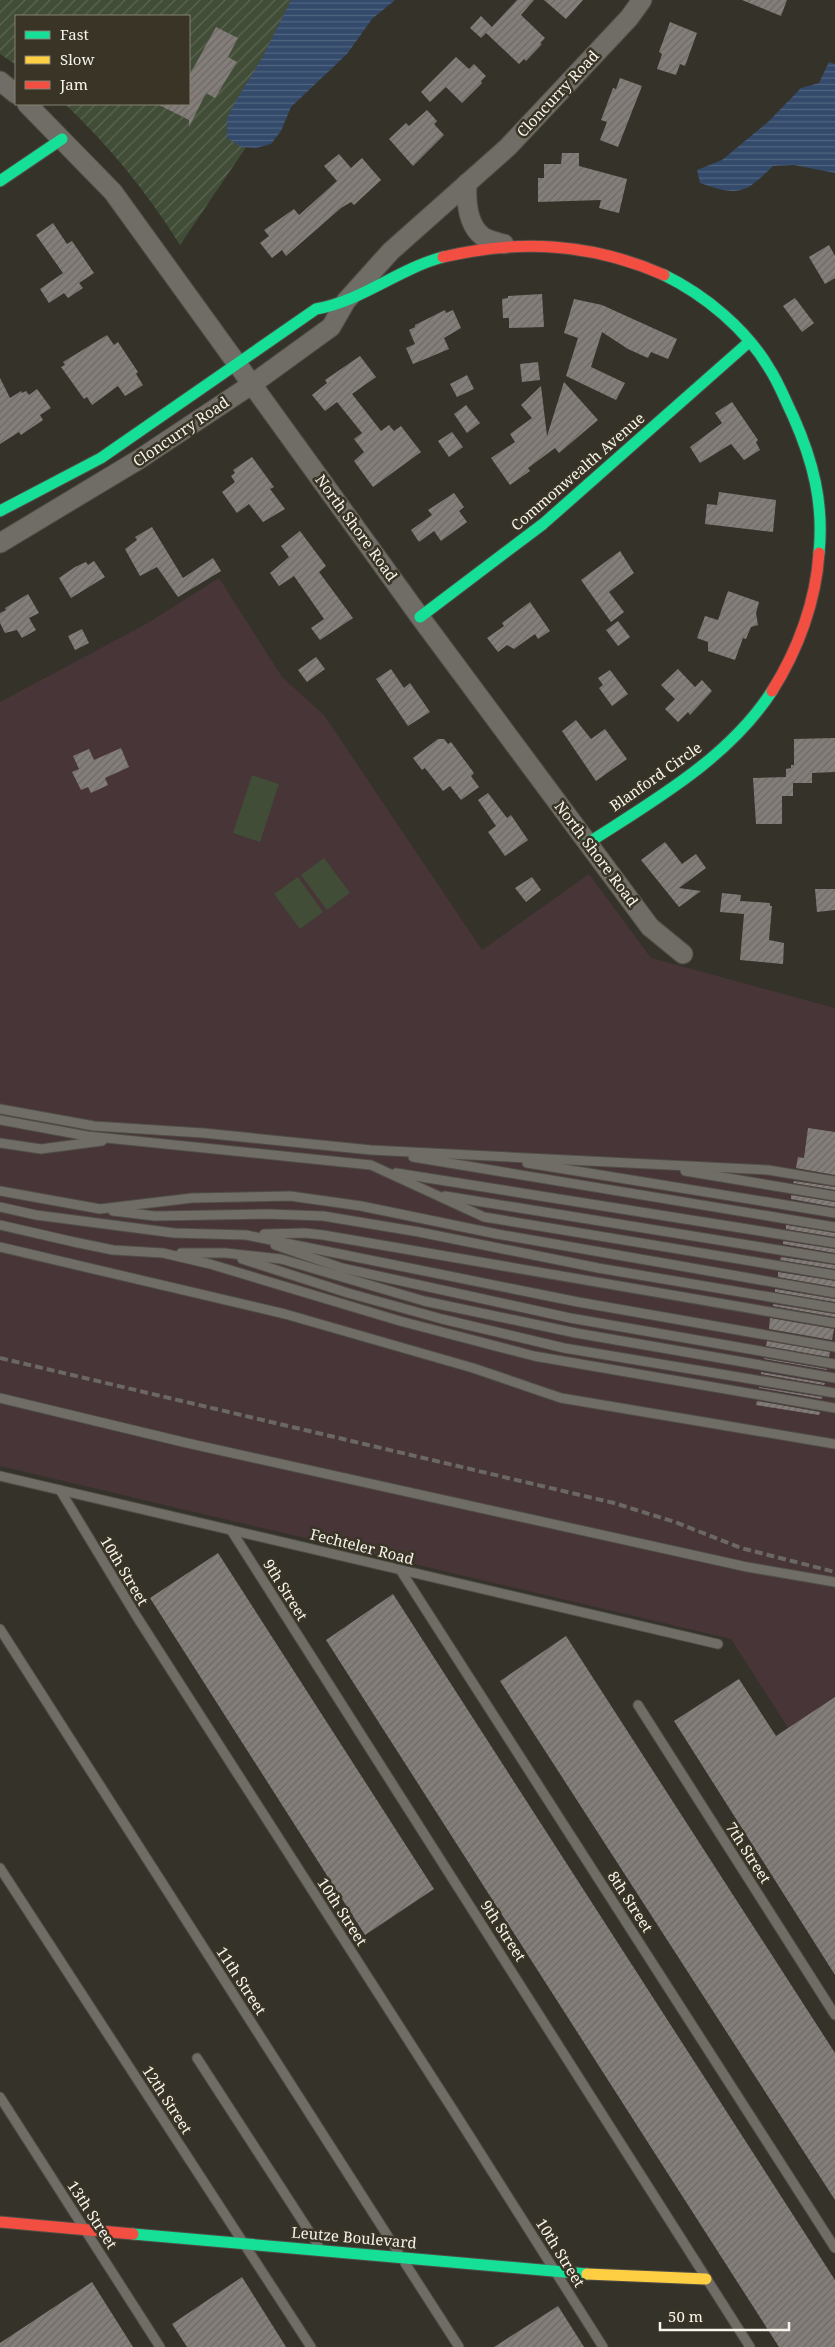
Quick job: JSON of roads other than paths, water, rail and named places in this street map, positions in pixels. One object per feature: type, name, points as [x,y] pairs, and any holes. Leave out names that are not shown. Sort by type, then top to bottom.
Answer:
[{"type":"street","name":"Cloncurry Road","points":[[0,544],[138,460],[251,385],[331,327],[346,301],[391,250],[508,147],[629,18],[642,0]]},
{"type":"street","points":[[0,81],[15,93]]},
{"type":"street","name":"North Shore Road","points":[[28,105],[113,192],[420,617],[650,927],[683,954]]},
{"type":"street","points":[[0,181],[62,139]]},
{"type":"street","points":[[467,183],[466,198],[473,226],[482,236],[510,247]]},
{"type":"street","name":"Blanford Circle","points":[[346,301],[411,267],[459,253],[543,245],[606,254],[651,270],[688,289],[709,304],[749,342],[766,364],[797,424],[809,455],[821,507],[818,554],[811,604],[792,654],[766,701],[727,743],[696,771],[588,843]]},
{"type":"street","name":"Cloncurry Road","points":[[0,511],[101,458],[238,366],[316,310],[346,301]]},
{"type":"street","name":"Commonwealth Avenue","points":[[420,617],[543,524],[749,342]]},
{"type":"street","name":"Leutze Boulevard","points":[[0,2222],[554,2271],[706,2280]]},
{"type":"lane","points":[[0,1110],[94,1126],[203,1133],[371,1150],[768,1170],[835,1181]]},
{"type":"lane","points":[[0,1120],[114,1140],[371,1165],[484,1218],[835,1275]]},
{"type":"lane","points":[[0,1143],[41,1149],[114,1140]]},
{"type":"lane","points":[[371,1150],[835,1227]]},
{"type":"lane","points":[[482,1156],[835,1213]]},
{"type":"lane","points":[[643,1164],[835,1196]]},
{"type":"lane","points":[[384,1171],[835,1243]]},
{"type":"lane","points":[[0,1191],[100,1209],[155,1216],[267,1214],[323,1216],[419,1232],[598,1268],[835,1308]]},
{"type":"lane","points":[[433,1194],[835,1258]]},
{"type":"lane","points":[[100,1209],[192,1198],[290,1196],[360,1206],[496,1234],[835,1293]]},
{"type":"lane","points":[[0,1207],[36,1215],[155,1231],[246,1235],[305,1233],[323,1235],[835,1323]]},
{"type":"lane","points":[[0,1225],[113,1250],[163,1253],[225,1253],[282,1259],[424,1301],[576,1333],[835,1378]]},
{"type":"lane","points":[[246,1235],[578,1302],[835,1346]]},
{"type":"lane","points":[[246,1235],[342,1268],[560,1316],[835,1364]]},
{"type":"lane","points":[[0,1246],[285,1314],[473,1368],[570,1400],[835,1444]]},
{"type":"lane","points":[[163,1253],[210,1264],[400,1322],[534,1356],[835,1408]]},
{"type":"lane","points":[[225,1253],[358,1296],[564,1348],[835,1393]]},
{"type":"lane","points":[[0,1398],[196,1445],[737,1565],[835,1582]]},
{"type":"lane","name":"Fechteler Road","points":[[0,1476],[718,1644]]},
{"type":"lane","name":"10th Street","points":[[60,1490],[136,1617],[457,2116],[602,2347]]},
{"type":"lane","name":"9th Street","points":[[231,1530],[750,2347]]},
{"type":"lane","name":"8th Street","points":[[402,1571],[835,2248]]},
{"type":"lane","name":"11th Street","points":[[0,1629],[459,2347]]},
{"type":"lane","name":"7th Street","points":[[638,1705],[835,2015]]},
{"type":"lane","name":"12th Street","points":[[0,1868],[311,2347]]},
{"type":"lane","points":[[197,2058],[321,2250]]},
{"type":"lane","name":"13th Street","points":[[0,2098],[160,2347]]},
{"type":"water","points":[[291,0],[395,0],[372,19],[347,54],[291,107],[281,131],[271,144],[256,148],[241,147],[227,138],[227,119],[262,58]]},
{"type":"water","points":[[829,62],[835,64],[835,173],[794,165],[773,166],[755,183],[740,190],[723,190],[700,183],[697,170],[722,160],[769,121],[801,88],[819,83]]},
{"type":"railway","points":[[0,1358],[614,1503],[675,1522],[741,1548],[835,1572]]}]
